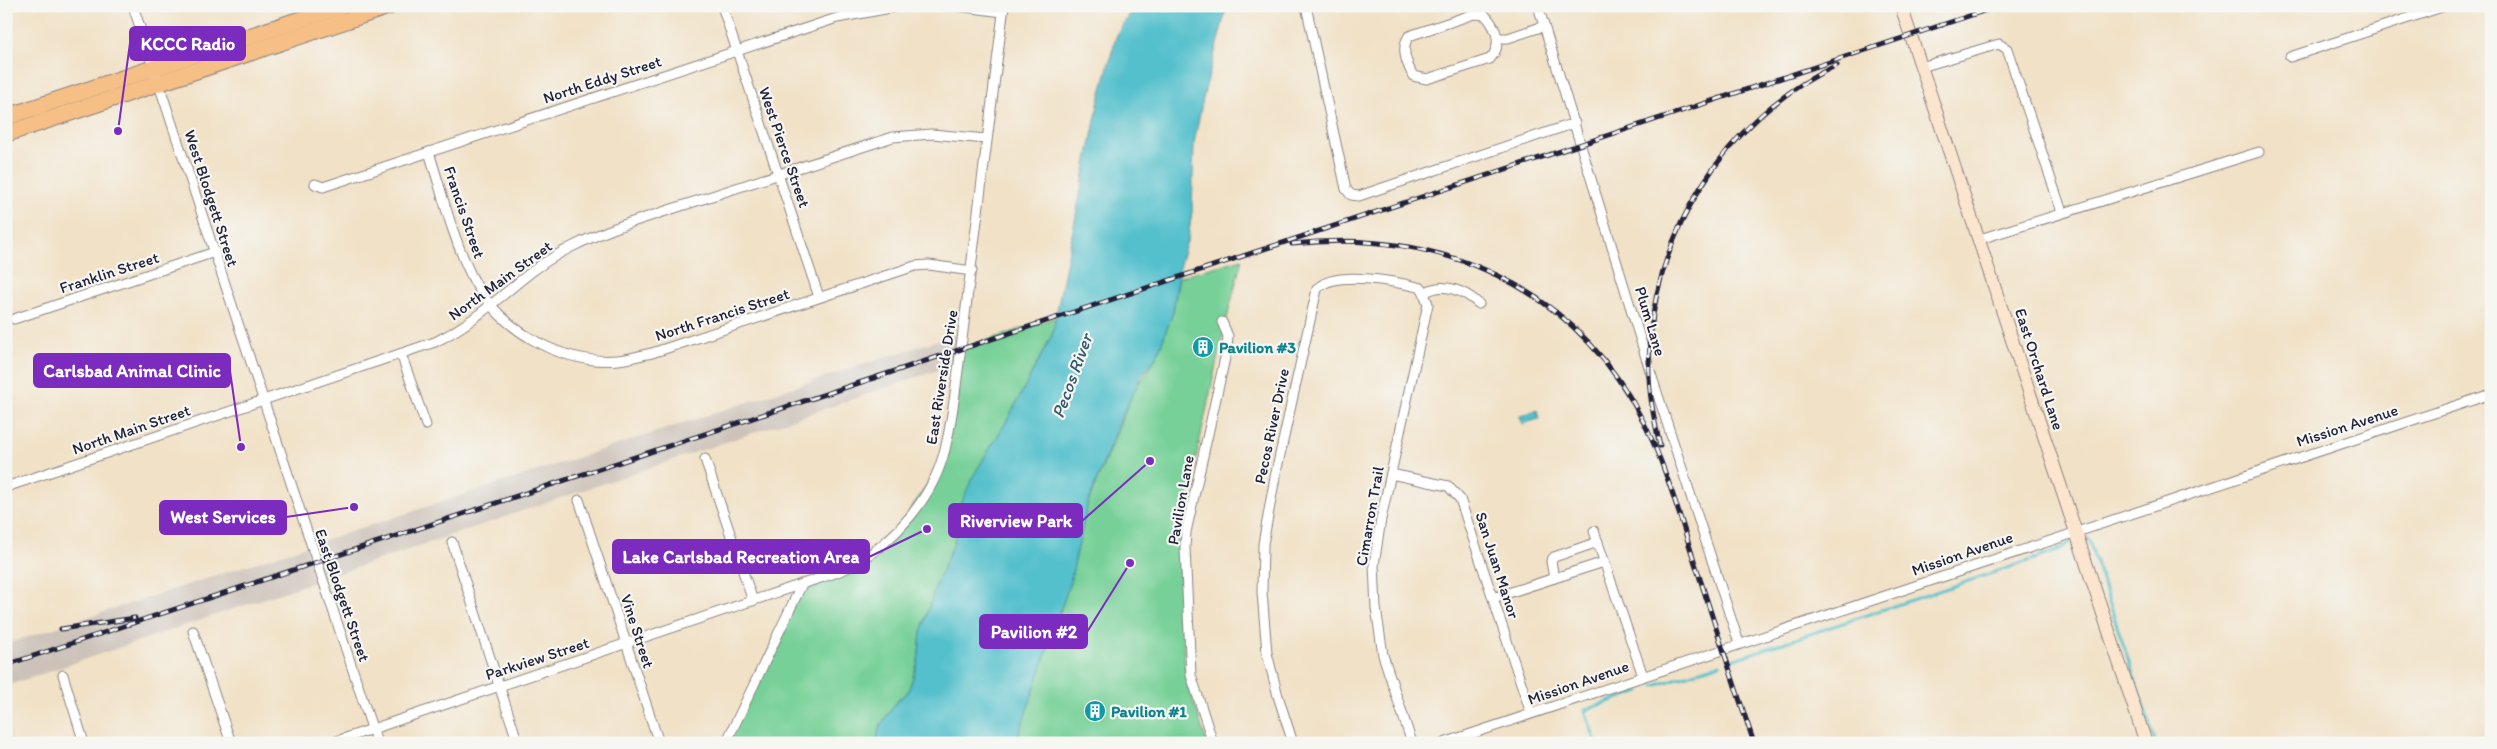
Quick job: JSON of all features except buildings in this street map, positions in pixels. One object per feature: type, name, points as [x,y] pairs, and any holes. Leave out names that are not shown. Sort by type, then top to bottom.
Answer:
[{"type":"highway","points":[[6,134],[341,6]]},
{"type":"highway","points":[[6,117],[156,77],[390,6]]},
{"type":"street","name":"West Blodgett Street","points":[[133,6],[263,400]]},
{"type":"street","name":"West Pierce Street","points":[[722,6],[819,298]]},
{"type":"street","name":"North Eddy Street","points":[[315,184],[322,187],[837,18],[901,6]]},
{"type":"street","points":[[957,6],[1004,9]]},
{"type":"street","points":[[1306,6],[1346,189],[1351,196],[1359,196],[1575,123]]},
{"type":"street","name":"Plum Lane","points":[[1538,6],[1651,374],[1740,643]]},
{"type":"street","name":"East Orchard Lane","points":[[1902,6],[2146,743]]},
{"type":"street","points":[[2290,57],[2445,6]]},
{"type":"street","name":"East Riverside Drive","points":[[753,601],[854,564],[883,544],[911,514],[934,479],[944,453],[952,419],[1004,9]]},
{"type":"street","points":[[1474,14],[1484,15],[1489,20],[1498,38],[1497,50],[1490,59],[1427,79],[1413,76],[1405,53],[1406,40],[1416,32],[1474,14]]},
{"type":"street","points":[[1498,38],[1508,38],[1544,26]]},
{"type":"street","points":[[1921,67],[1999,44],[2007,49],[2062,212]]},
{"type":"street","name":"North Main Street","points":[[6,487],[401,354],[454,333],[492,305],[526,276],[587,239],[893,137],[932,134],[986,140]]},
{"type":"street","name":"Francis Street","points":[[429,152],[462,253],[472,277],[492,305]]},
{"type":"street","points":[[1980,239],[2258,152]]},
{"type":"street","name":"Franklin Street","points":[[14,319],[215,252]]},
{"type":"street","name":"North Francis Street","points":[[492,305],[519,331],[546,346],[587,358],[618,360],[652,353],[915,266],[929,265],[972,271]]},
{"type":"street","name":"Pecos River Drive","points":[[1294,743],[1278,696],[1267,654],[1262,592],[1263,544],[1275,477],[1317,289],[1329,280],[1385,280],[1422,288],[1425,293]]},
{"type":"street","points":[[1425,293],[1432,288],[1449,289],[1470,296],[1479,304]]},
{"type":"street","name":"Cimarron Trail","points":[[1412,743],[1383,655],[1376,608],[1375,552],[1426,316],[1428,304],[1425,293]]},
{"type":"street","name":"Pavilion Lane","points":[[1214,743],[1191,675],[1185,548],[1186,532],[1227,349],[1228,336],[1222,322]]},
{"type":"street","points":[[401,354],[426,425]]},
{"type":"street","name":"Mission Avenue","points":[[1444,743],[2076,530],[2491,394]]},
{"type":"street","name":"East Blodgett Street","points":[[263,400],[377,743]]},
{"type":"street","points":[[705,459],[753,601]]},
{"type":"street","name":"San Juan Manor","points":[[1391,474],[1448,486],[1456,492],[1460,499],[1531,713]]},
{"type":"street","name":"Vine Street","points":[[579,500],[659,743]]},
{"type":"street","points":[[1594,531],[1643,676]]},
{"type":"street","points":[[452,542],[518,743]]},
{"type":"street","points":[[1554,578],[1551,566],[1554,557],[1598,542]]},
{"type":"street","points":[[1493,598],[1604,562]]},
{"type":"street","points":[[726,743],[802,584]]},
{"type":"street","name":"Parkview Street","points":[[331,743],[753,601]]},
{"type":"street","points":[[194,631],[231,743]]},
{"type":"street","points":[[63,674],[84,743]]},
{"type":"shaded area","points":[[963,332],[959,363],[6,686],[6,644]]},
{"type":"green space","points":[[1242,259],[1220,346],[1179,538],[1185,675],[1207,743],[1016,743],[1070,582],[1088,503],[1132,394],[1157,356],[1173,312],[1179,277]]},
{"type":"green space","points":[[1057,317],[1052,335],[1009,417],[972,478],[954,543],[937,582],[921,633],[918,662],[908,692],[898,700],[880,726],[876,743],[726,743],[802,584],[838,572],[895,532],[940,466],[961,349]]},
{"type":"water","name":"Pecos River","points":[[1131,6],[1227,6],[1203,98],[1194,143],[1192,212],[1188,238],[1181,260],[1173,312],[1157,356],[1142,375],[1121,418],[1088,503],[1070,582],[1016,743],[876,743],[880,726],[898,700],[908,692],[918,662],[921,633],[937,582],[954,543],[957,526],[955,519],[972,478],[1009,417],[1052,335],[1099,100],[1116,37],[1128,18]]},
{"type":"water","points":[[1537,410],[1539,419],[1522,424],[1520,416]]},
{"type":"waterway","points":[[2088,538],[2156,743]]},
{"type":"waterway","points":[[1732,660],[2055,552],[2070,542]]},
{"type":"waterway","points":[[1654,686],[1720,664]]},
{"type":"waterway","points":[[1596,743],[1585,710],[1640,691]]},
{"type":"railway","points":[[6,665],[1999,6]]},
{"type":"railway","points":[[1660,446],[1649,384],[1653,317],[1663,272],[1679,228],[1701,187],[1728,150],[1760,116],[1796,88],[1837,65]]},
{"type":"railway","points":[[1292,244],[1346,241],[1399,246],[1449,257],[1497,275],[1540,301],[1580,333],[1614,373],[1651,437],[1665,471],[1754,743]]},
{"type":"railway","points":[[61,629],[135,618]]},
{"type":"place","name":"KCCC Radio","points":[[118,131]]},
{"type":"place","name":"Pavilion #3","points":[[1203,347]]},
{"type":"place","name":"Carlsbad Animal Clinic","points":[[241,447]]},
{"type":"place","name":"Riverview Park","points":[[1150,461]]},
{"type":"place","name":"West Services","points":[[354,507]]},
{"type":"place","name":"Lake Carlsbad Recreation Area","points":[[927,529]]},
{"type":"place","name":"Pavilion #2","points":[[1130,563]]},
{"type":"place","name":"Pavilion #1","points":[[1095,711]]}]
